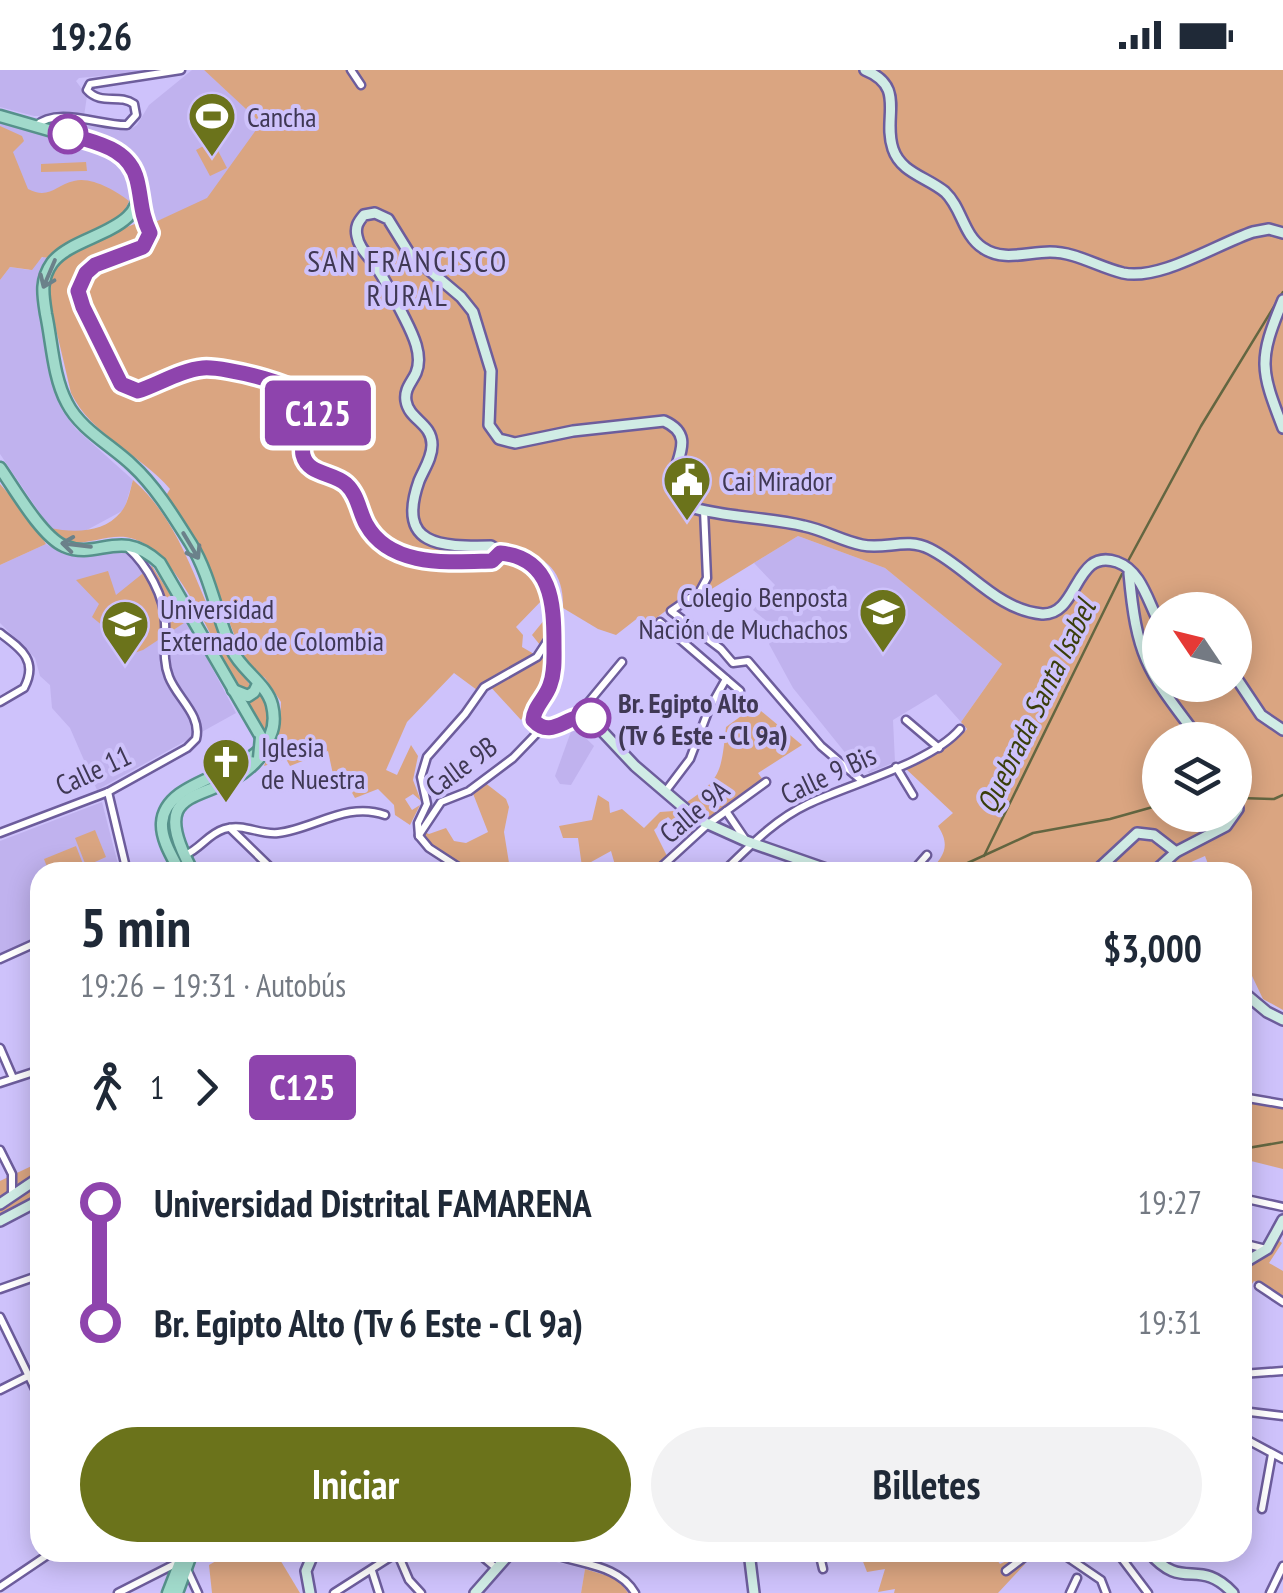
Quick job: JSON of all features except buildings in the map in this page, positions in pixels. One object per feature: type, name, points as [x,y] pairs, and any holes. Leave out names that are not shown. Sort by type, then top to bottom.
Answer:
[{"type":"main road","points":[[865,70],[882,79],[889,92],[891,142],[898,158],[906,168],[950,198],[969,234],[989,252],[1005,256],[1066,253],[1136,274],[1171,266],[1253,232],[1269,229],[1283,233]]},
{"type":"main road","points":[[0,116],[120,153],[136,174],[143,218],[150,233],[147,243],[91,268],[78,291],[121,384],[138,391],[208,368],[302,391],[318,410],[316,422],[303,444],[304,459],[315,470],[348,486],[375,536],[398,551],[431,562],[492,561],[500,553]]},
{"type":"main road","points":[[125,220],[138,195]]},
{"type":"main road","points":[[541,729],[533,717],[551,682],[554,632],[550,593],[540,574],[522,558],[500,553],[491,546],[450,546],[431,541],[412,521],[412,502],[432,444],[429,430],[410,412],[406,402],[417,369],[417,350],[396,300],[358,240],[358,222],[367,214],[388,218],[406,250],[473,312],[490,363],[488,421],[496,436],[515,443],[656,420],[668,422],[677,429],[682,444],[673,476],[674,492],[684,504],[805,526],[866,546],[916,544],[944,557],[992,594],[1038,613],[1055,612],[1063,606],[1092,564],[1110,561],[1129,570],[1145,592]]},
{"type":"main road","points":[[143,218],[125,220],[64,251],[46,275],[42,292],[61,388],[76,417],[148,482],[191,544],[206,574],[232,650],[271,700],[273,714],[269,734],[244,772],[171,812],[163,833],[176,862]]},
{"type":"main road","points":[[1283,300],[1263,362],[1264,380],[1283,428]]},
{"type":"main road","points":[[0,468],[60,544],[80,549],[125,544],[148,554],[164,570],[261,737],[259,754]]},
{"type":"main road","points":[[1129,570],[1136,636],[1145,663],[1187,722]]},
{"type":"main road","points":[[232,688],[248,696],[258,684]]},
{"type":"main road","points":[[1252,702],[1261,715],[1283,730]]},
{"type":"main road","points":[[578,716],[584,714],[592,719],[664,793],[707,825],[806,862]]},
{"type":"main road","name":"Calle 9B","points":[[541,729],[548,730],[578,716]]},
{"type":"main road","points":[[171,812],[188,862]]},
{"type":"main road","points":[[1165,862],[1214,832]]},
{"type":"main road","points":[[1106,862],[1137,834],[1154,835],[1176,852]]},
{"type":"main road","points":[[1252,999],[1283,1020]]},
{"type":"main road","points":[[0,1204],[30,1183]]},
{"type":"main road","points":[[0,1222],[30,1206]]},
{"type":"main road","points":[[1252,1258],[1279,1237],[1283,1220]]},
{"type":"main road","points":[[168,1593],[183,1562]]},
{"type":"main road","points":[[177,1593],[184,1562]]},
{"type":"main road","points":[[310,1562],[306,1571],[310,1593]]},
{"type":"main road","points":[[475,1593],[502,1562]]},
{"type":"main road","points":[[750,1562],[754,1593]]},
{"type":"main road","points":[[1157,1562],[1169,1579],[1181,1582],[1208,1578],[1221,1582],[1233,1593]]},
{"type":"street","points":[[36,126],[46,119],[122,126],[134,120],[136,108],[130,100],[101,99],[87,90],[90,84],[181,70]]},
{"type":"street","points":[[351,70],[361,85]]},
{"type":"street","points":[[704,510],[707,578],[700,591],[671,611],[721,649],[733,663],[744,659],[749,662],[821,746],[862,782]]},
{"type":"street","name":"Calle 11","points":[[0,833],[108,792],[187,748],[197,736],[194,718],[168,673],[162,604],[142,562],[125,544]]},
{"type":"street","points":[[660,622],[740,691]]},
{"type":"street","points":[[0,632],[25,652],[29,665],[28,681],[20,692],[0,702]]},
{"type":"street","points":[[451,862],[426,846],[419,836],[418,824],[427,804],[421,777],[424,761],[488,684],[537,658],[554,632]]},
{"type":"street","points":[[578,716],[622,662]]},
{"type":"street","points":[[664,793],[690,759],[704,720],[726,679]]},
{"type":"street","points":[[906,720],[939,748]]},
{"type":"street","name":"Calle 9B","points":[[419,836],[438,805],[468,791],[513,758],[541,729]]},
{"type":"street","name":"Calle 9 Bis","points":[[732,862],[749,842],[794,811],[939,748],[960,729]]},
{"type":"street","points":[[896,766],[913,795]]},
{"type":"street","name":"Calle 9A","points":[[668,862],[707,825],[766,782]]},
{"type":"street","points":[[108,792],[124,862]]},
{"type":"street","points":[[184,855],[229,828],[244,826],[279,833],[358,811],[385,815]]},
{"type":"street","points":[[726,811],[749,842]]},
{"type":"street","points":[[229,828],[265,862]]},
{"type":"street","points":[[921,862],[928,855]]},
{"type":"street","points":[[0,959],[30,946]]},
{"type":"street","points":[[0,1048],[13,1078]]},
{"type":"street","points":[[0,1084],[30,1073]]},
{"type":"street","points":[[1252,1099],[1283,1104]]},
{"type":"street","points":[[0,1150],[12,1174],[12,1196]]},
{"type":"street","points":[[12,1174],[30,1177]]},
{"type":"street","points":[[1252,1200],[1283,1207]]},
{"type":"street","points":[[1252,1245],[1267,1249]]},
{"type":"street","points":[[0,1290],[30,1279]]},
{"type":"street","points":[[1259,1286],[1283,1302]]},
{"type":"street","points":[[0,1317],[30,1380]]},
{"type":"street","points":[[1252,1373],[1283,1371]]},
{"type":"street","points":[[0,1390],[28,1376]]},
{"type":"street","points":[[1252,1412],[1283,1416]]},
{"type":"street","points":[[1252,1443],[1283,1459]]},
{"type":"street","points":[[1262,1509],[1272,1454]]},
{"type":"street","points":[[0,1587],[37,1562]]},
{"type":"street","points":[[118,1593],[180,1562]]},
{"type":"street","points":[[185,1562],[198,1593]]},
{"type":"street","points":[[334,1593],[388,1562]]},
{"type":"street","points":[[402,1562],[409,1580],[421,1593]]},
{"type":"street","points":[[489,1562],[496,1568]]},
{"type":"street","points":[[580,1562],[615,1573],[635,1593]]},
{"type":"street","points":[[821,1562],[823,1570]]},
{"type":"street","points":[[1006,1571],[1018,1562]]},
{"type":"street","points":[[1074,1562],[1100,1580],[1106,1593]]},
{"type":"street","points":[[1125,1562],[1148,1593]]},
{"type":"street","points":[[1270,1593],[1283,1566]]},
{"type":"street","points":[[372,1571],[380,1593]]},
{"type":"street","points":[[1070,1593],[1077,1578]]},
{"type":"shaded area","points":[[0,70],[168,70],[79,78],[76,81],[87,96],[84,116],[34,116],[0,107]]},
{"type":"shaded area","points":[[192,70],[204,70],[271,131],[224,192],[153,223],[147,189],[133,154],[116,144],[48,124],[128,131],[137,125],[149,105]]},
{"type":"shaded area","points":[[204,70],[1283,70],[1283,1010],[1263,999],[1252,976],[1252,862],[1207,862],[1205,856],[1191,862],[937,862],[944,851],[938,826],[953,813],[905,768],[946,747],[967,729],[961,722],[1002,664],[885,568],[798,536],[710,590],[694,590],[648,624],[639,617],[616,635],[563,608],[561,585],[552,569],[537,557],[515,551],[513,558],[533,572],[546,596],[516,627],[523,635],[522,647],[534,654],[540,645],[532,635],[545,619],[547,663],[543,683],[521,720],[487,683],[477,690],[454,673],[407,722],[386,770],[397,775],[411,745],[418,756],[413,780],[421,801],[413,794],[405,799],[412,810],[420,805],[410,825],[395,815],[394,805],[378,789],[355,798],[347,784],[334,779],[328,751],[290,766],[286,759],[264,766],[280,724],[281,702],[265,678],[250,667],[240,649],[207,566],[165,497],[170,489],[103,433],[71,393],[48,295],[53,274],[65,259],[139,223],[146,231],[144,239],[95,258],[80,274],[75,288],[84,321],[121,390],[138,396],[199,372],[229,375],[235,370],[208,365],[134,387],[119,378],[82,300],[87,277],[97,268],[150,247],[153,223],[207,198],[261,123]]},
{"type":"shaded area","points":[[0,122],[112,154],[131,173],[133,191],[129,208],[96,205],[0,210]]},
{"type":"shaded area","points":[[0,126],[22,136],[24,141],[13,152],[28,189],[42,193],[81,180],[95,182],[129,201],[123,212],[104,227],[49,258],[42,257],[32,270],[10,267],[0,280]]},
{"type":"shaded area","name":"Cancha","points":[[213,141],[227,168],[210,176],[196,150]]},
{"type":"shaded area","points":[[86,162],[87,171],[41,172],[41,164]]},
{"type":"shaded area","points":[[43,257],[49,258],[38,304],[63,412],[76,429],[133,480],[124,510],[85,531],[71,533],[50,528],[0,454],[0,280],[10,267],[29,270]]},
{"type":"shaded area","points":[[133,480],[154,501],[184,552],[220,634],[250,685],[247,693],[240,692],[182,583],[151,548],[126,537],[71,543],[50,528],[79,531],[106,524],[123,509]]},
{"type":"shaded area","points":[[0,484],[46,544],[0,565]]},
{"type":"shaded area","name":"Colegio Benposta Nación de Muchachos","points":[[798,536],[885,568],[1002,664],[961,722],[936,694],[893,720],[895,762],[869,773],[847,755],[793,688],[769,644],[779,631],[753,610],[775,585],[754,563]]},
{"type":"shaded area","name":"Universidad Externado de Colombia","points":[[46,544],[63,554],[125,550],[152,566],[187,621],[236,713],[97,790],[70,728],[52,708],[50,685],[40,676],[35,658],[0,623],[0,565]]},
{"type":"shaded area","points":[[152,566],[187,621],[143,650],[125,656],[120,652],[126,645],[92,617],[99,604],[76,580],[108,571],[116,595]]},
{"type":"shaded area","points":[[258,691],[269,706],[265,734],[246,702]]},
{"type":"shaded area","points":[[755,706],[802,745],[758,773],[763,780],[708,819],[683,805],[717,774],[726,727]]},
{"type":"shaded area","points":[[573,726],[594,746],[571,785],[560,784],[555,776]]},
{"type":"shaded area","points":[[484,782],[506,799],[509,807],[504,832],[509,862],[454,862],[422,837],[424,832],[446,828],[454,841],[466,843],[488,832],[472,791]]},
{"type":"shaded area","points":[[598,795],[609,802],[610,813],[622,809],[644,828],[660,812],[674,811],[697,829],[689,836],[668,817],[654,830],[667,856],[660,862],[614,862],[611,851],[591,862],[581,862],[578,838],[563,838],[559,826],[592,820]]},
{"type":"shaded area","points":[[102,802],[117,862],[30,862],[30,942],[0,954],[0,841]]},
{"type":"shaded area","points":[[95,830],[106,857],[84,862],[75,838]]},
{"type":"shaded area","points":[[76,846],[82,862],[45,862],[44,859]]},
{"type":"shaded area","points":[[1252,1102],[1283,1109],[1283,1169],[1252,1161]]},
{"type":"shaded area","points":[[30,1167],[30,1178],[0,1198],[0,1181]]},
{"type":"shaded area","points":[[30,1189],[30,1202],[0,1217],[0,1209]]},
{"type":"shaded area","points":[[1277,1239],[1282,1243],[1269,1263],[1283,1271],[1283,1296],[1254,1281],[1252,1284],[1252,1264],[1263,1259]]},
{"type":"shaded area","points":[[281,1562],[300,1593],[212,1593],[209,1565]]},
{"type":"shaded area","points":[[509,1562],[556,1562],[585,1569],[581,1593],[481,1593]]},
{"type":"shaded area","points":[[863,1562],[1025,1564],[998,1593],[894,1593],[895,1589],[878,1592],[885,1569],[867,1572]]},
{"type":"shaded area","points":[[585,1569],[618,1579],[628,1593],[581,1593]]},
{"type":"waterway","name":"Quebrada Santa Isabel","points":[[1127,563],[1201,426],[1283,292]]},
{"type":"waterway","name":"Quebrada Santa Isabel","points":[[984,856],[1122,574]]},
{"type":"waterway","points":[[1252,798],[1274,799],[1283,795]]},
{"type":"waterway","points":[[970,862],[1033,833],[1142,810]]},
{"type":"waterway","points":[[1252,1147],[1283,1142]]},
{"type":"bus line","name":"C125","points":[[68,134],[108,147],[128,162],[136,174],[140,208],[150,233],[143,247],[91,268],[78,291],[121,384],[138,391],[208,368],[307,394],[318,414],[303,444],[304,459],[315,470],[348,486],[375,536],[413,558],[431,562],[492,561],[500,553],[522,558],[536,570],[548,587],[550,598],[554,670],[533,720],[541,729],[548,730],[584,714],[591,718]]},
{"type":"place","name":"Cancha","points":[[212,158]]},
{"type":"place","name":"Cai Mirador","points":[[687,522]]},
{"type":"place","name":"Colegio Benposta Nación de Muchachos","points":[[883,654]]},
{"type":"place","name":"Universidad Externado de Colombia","points":[[125,666]]},
{"type":"place","name":"Br. Egipto Alto (Tv 6 Este - Cl 9a)","points":[[591,718]]},
{"type":"place","name":"Iglesia de Nuestra","points":[[226,804]]},
{"type":"district","name":"SAN FRANCISCO RURAL","points":[[408,277]]}]
